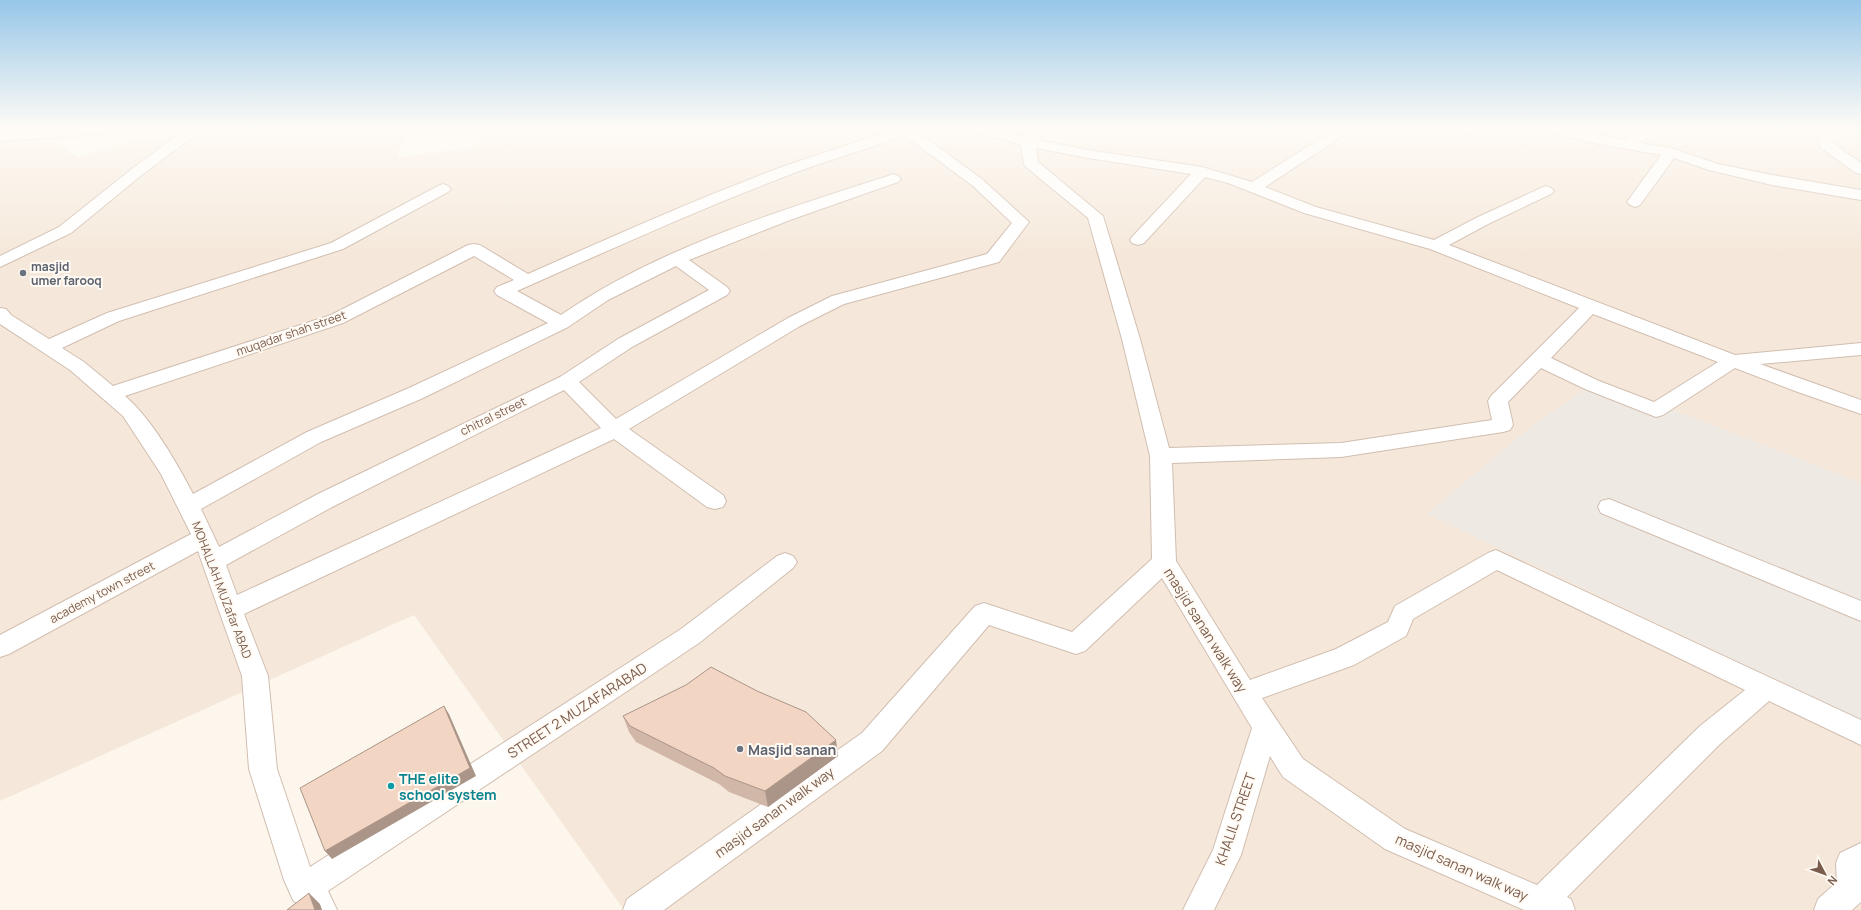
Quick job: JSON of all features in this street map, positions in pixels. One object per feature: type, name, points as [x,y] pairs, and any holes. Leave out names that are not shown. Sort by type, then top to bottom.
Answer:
[{"type":"street","points":[[0,262],[65,230],[140,169]]},
{"type":"street","points":[[562,323],[503,291],[687,210],[793,169]]},
{"type":"street","points":[[231,609],[614,429],[794,322],[838,300],[993,258],[1021,222],[978,183],[961,169]]},
{"type":"street","points":[[1038,169],[1095,216],[1131,339],[1161,456],[1164,562]]},
{"type":"street","points":[[1192,169],[1233,180],[1310,210],[1436,246],[1733,361],[1861,407]]},
{"type":"street","points":[[1253,188],[1282,169]]},
{"type":"street","points":[[1635,202],[1658,169]]},
{"type":"street","points":[[1725,169],[1772,180],[1861,195]]},
{"type":"street","points":[[1138,240],[1202,171]]},
{"type":"street","points":[[189,506],[314,437],[416,393],[562,323],[606,294],[677,259],[778,218],[893,179]]},
{"type":"street","points":[[48,347],[113,317],[337,246],[443,189]]},
{"type":"street","points":[[1436,246],[1484,220],[1546,191]]},
{"type":"street","name":"muqadar shah street","points":[[110,394],[337,319],[474,249],[526,280]]},
{"type":"street","name":"chitral street","points":[[213,561],[326,500],[479,423],[567,381],[625,343],[721,291],[677,259]]},
{"type":"street","points":[[1161,456],[1341,450],[1503,425],[1498,401],[1590,306]]},
{"type":"street","name":"MOHALLAH MUZafar ABAD","points":[[0,313],[5,319],[77,366],[130,411],[171,472],[204,537],[256,676],[263,769],[300,880],[304,889],[320,904],[322,910]]},
{"type":"street","points":[[1539,360],[1592,385],[1656,410],[1733,361],[1861,349]]},
{"type":"street","points":[[567,381],[614,429],[715,501]]},
{"type":"street","points":[[1609,507],[1861,611]]},
{"type":"street","name":"academy town street","points":[[0,647],[204,537]]},
{"type":"street","points":[[1244,693],[1345,657],[1397,630],[1404,613],[1496,559],[1861,733]]},
{"type":"street","name":"STREET 2 MUZAFARABAD","points":[[304,889],[690,636],[785,562]]},
{"type":"street","name":"masjid sanan walk way","points":[[638,910],[872,742],[984,613],[1076,644],[1164,562],[1244,693],[1293,768],[1395,839],[1551,906]]},
{"type":"street","points":[[1551,906],[1710,735],[1766,688]]},
{"type":"street","name":"KHALIL STREET","points":[[1198,910],[1226,855],[1266,725]]},
{"type":"street","points":[[1829,910],[1853,889],[1851,863],[1861,858]]},
{"type":"shaded area","points":[[0,169],[1861,169],[1861,483],[1653,402],[1861,720],[1861,910],[624,910],[414,615],[0,801]]},
{"type":"shaded area","points":[[1597,380],[1861,483],[1861,720],[1427,514],[1527,430]]},
{"type":"building","name":"Masjid sanan","points":[[711,667],[757,691],[806,712],[836,740],[765,791],[725,776],[714,768],[630,726],[623,716],[686,685]]},
{"type":"building","name":"THE elite school system","points":[[444,706],[470,768],[325,851],[300,788]]},
{"type":"building","points":[[309,893],[315,910],[287,910]]},
{"type":"place","name":"masjid umer farooq","points":[[23,273]]},
{"type":"place","name":"Masjid sanan","points":[[740,749]]},
{"type":"place","name":"THE elite school system","points":[[391,786]]}]
